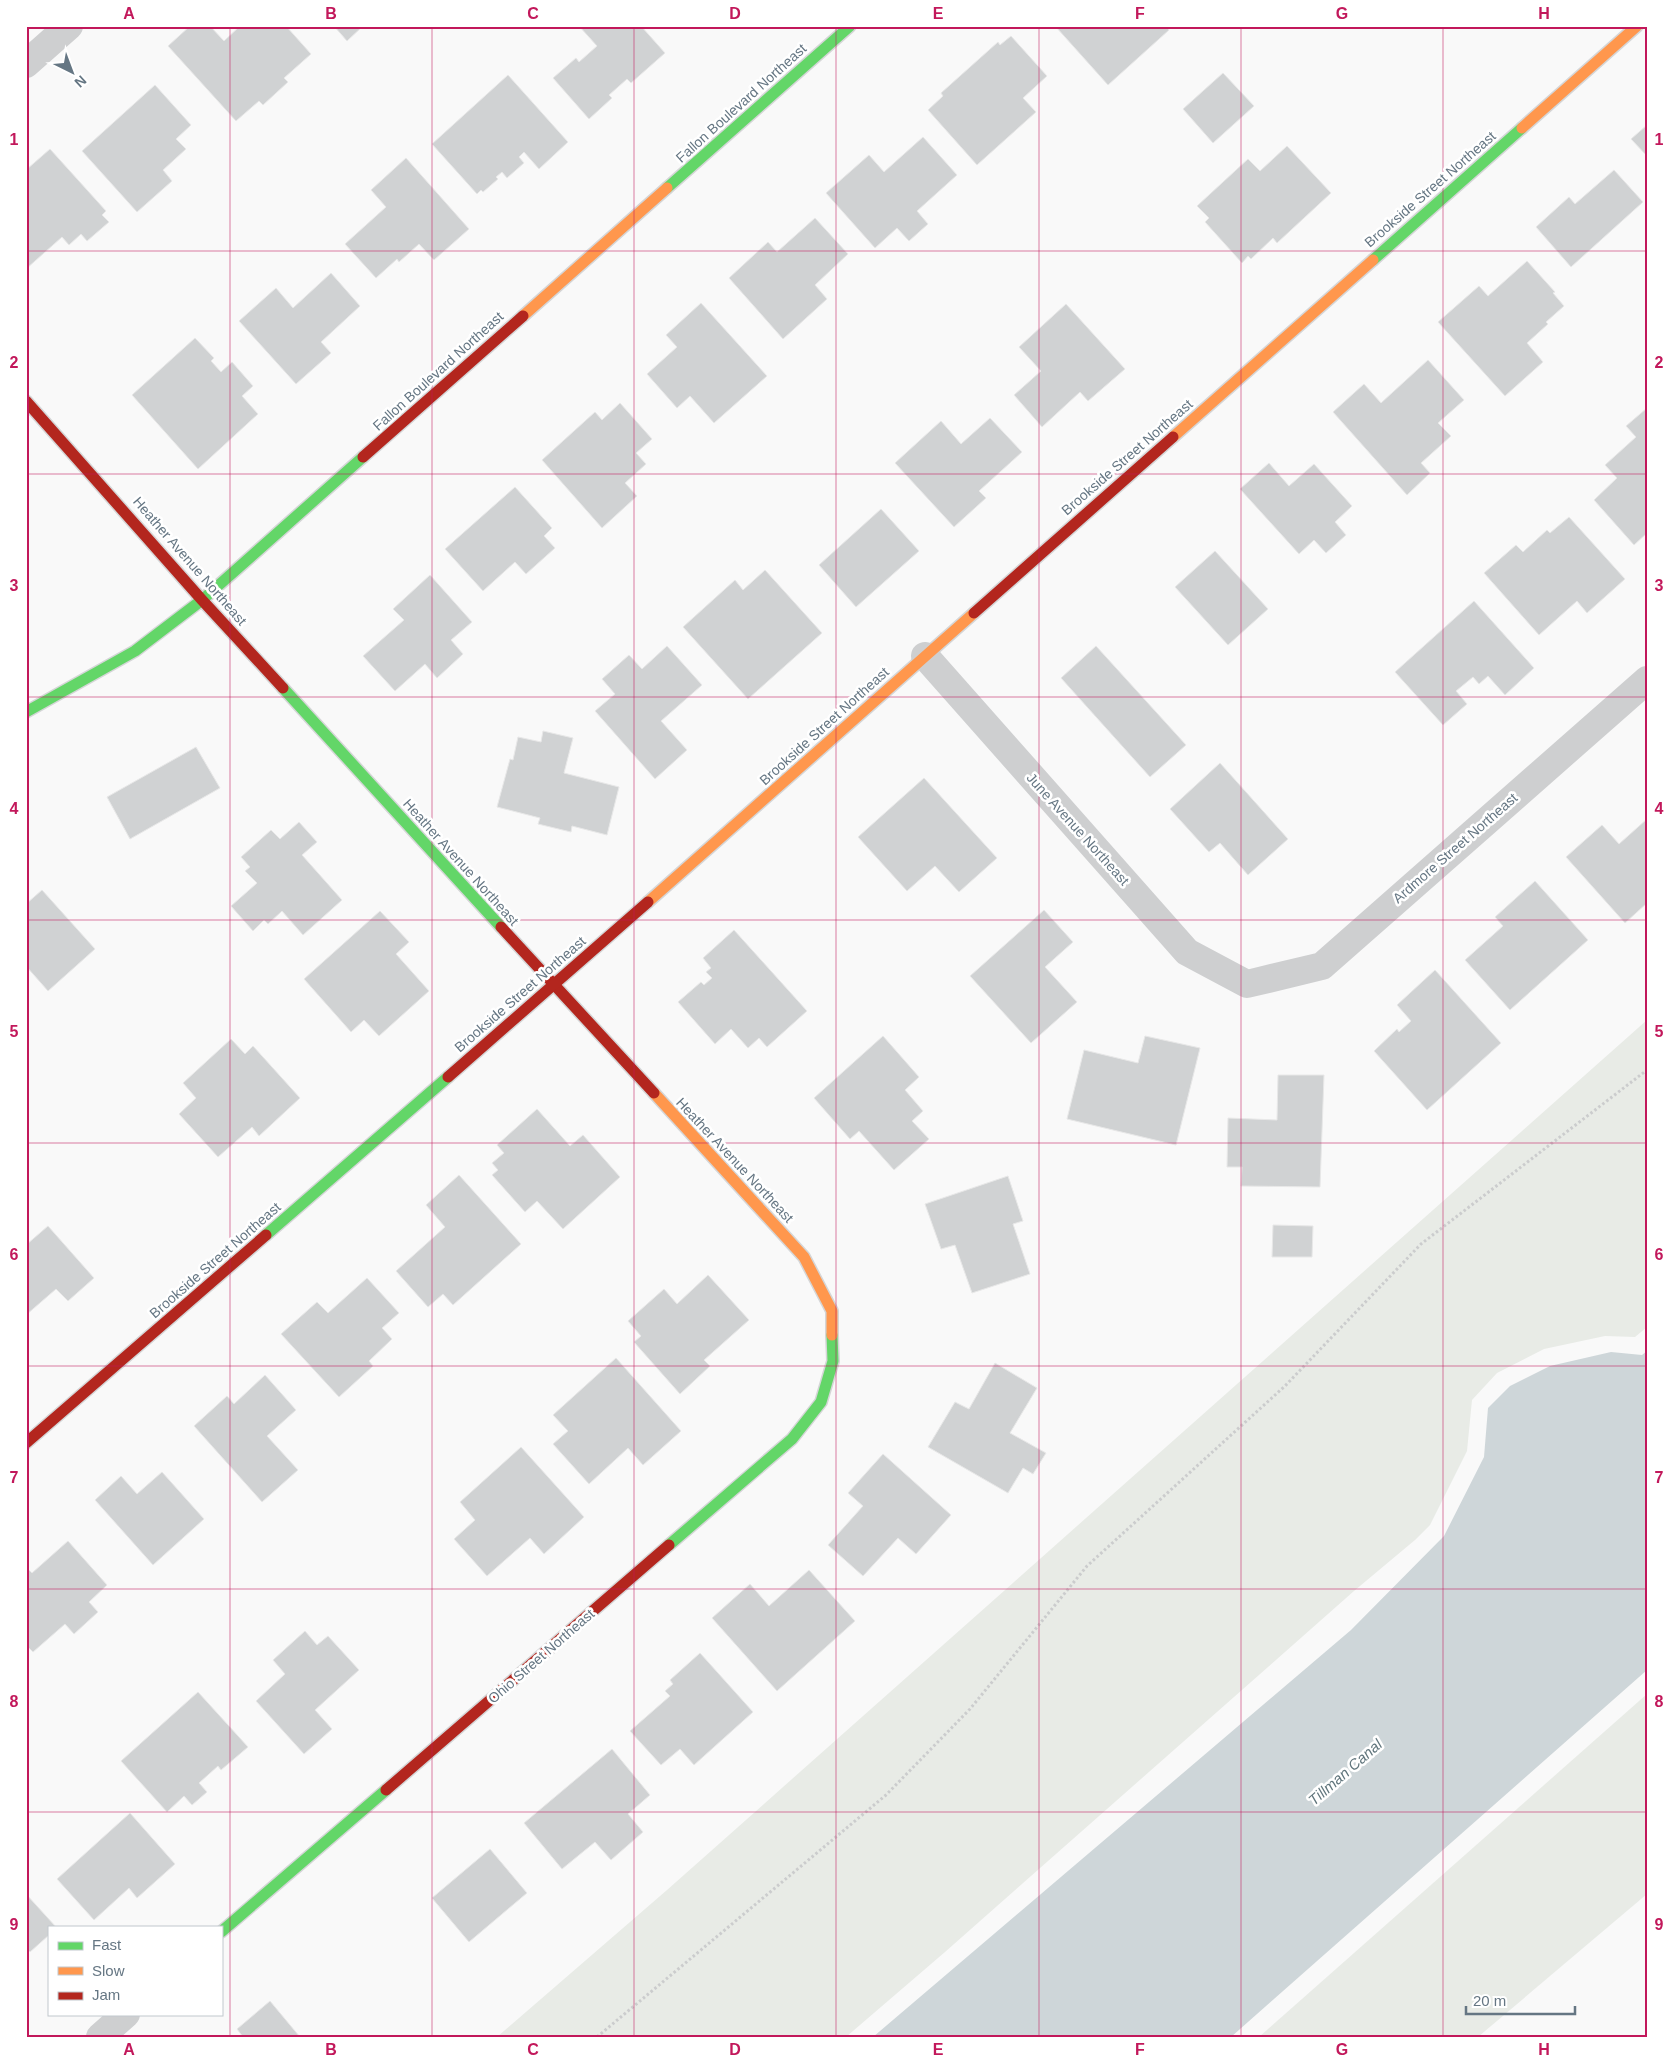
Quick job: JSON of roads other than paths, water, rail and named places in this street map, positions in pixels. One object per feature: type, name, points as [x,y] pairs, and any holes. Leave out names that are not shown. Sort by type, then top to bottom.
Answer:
[{"type":"street","points":[[26,64],[69,26]]},
{"type":"street","name":"Fallon Boulevard Northeast","points":[[26,712],[135,651],[202,600],[850,26]]},
{"type":"street","name":"Brookside Street Northeast","points":[[26,1443],[553,986],[1637,26]]},
{"type":"street","name":"Heather Avenue Northeast","points":[[26,401],[202,600],[553,986],[804,1257],[832,1311],[833,1360]]},
{"type":"street","name":"June Avenue Northeast","points":[[924,656],[1188,952],[1247,984]]},
{"type":"street","name":"Ardmore Street Northeast","points":[[1247,984],[1322,966],[1647,680]]},
{"type":"street","name":"Ohio Street Northeast","points":[[222,1931],[792,1439],[821,1402],[833,1360]]},
{"type":"street","points":[[100,2037],[124,2016]]},
{"type":"water","name":"Tillman Canal","points":[[1647,1351],[1647,1670],[1231,2037],[873,2037],[1351,1630],[1444,1536],[1484,1457],[1488,1408],[1510,1386],[1550,1366],[1611,1352],[1642,1355]]}]
